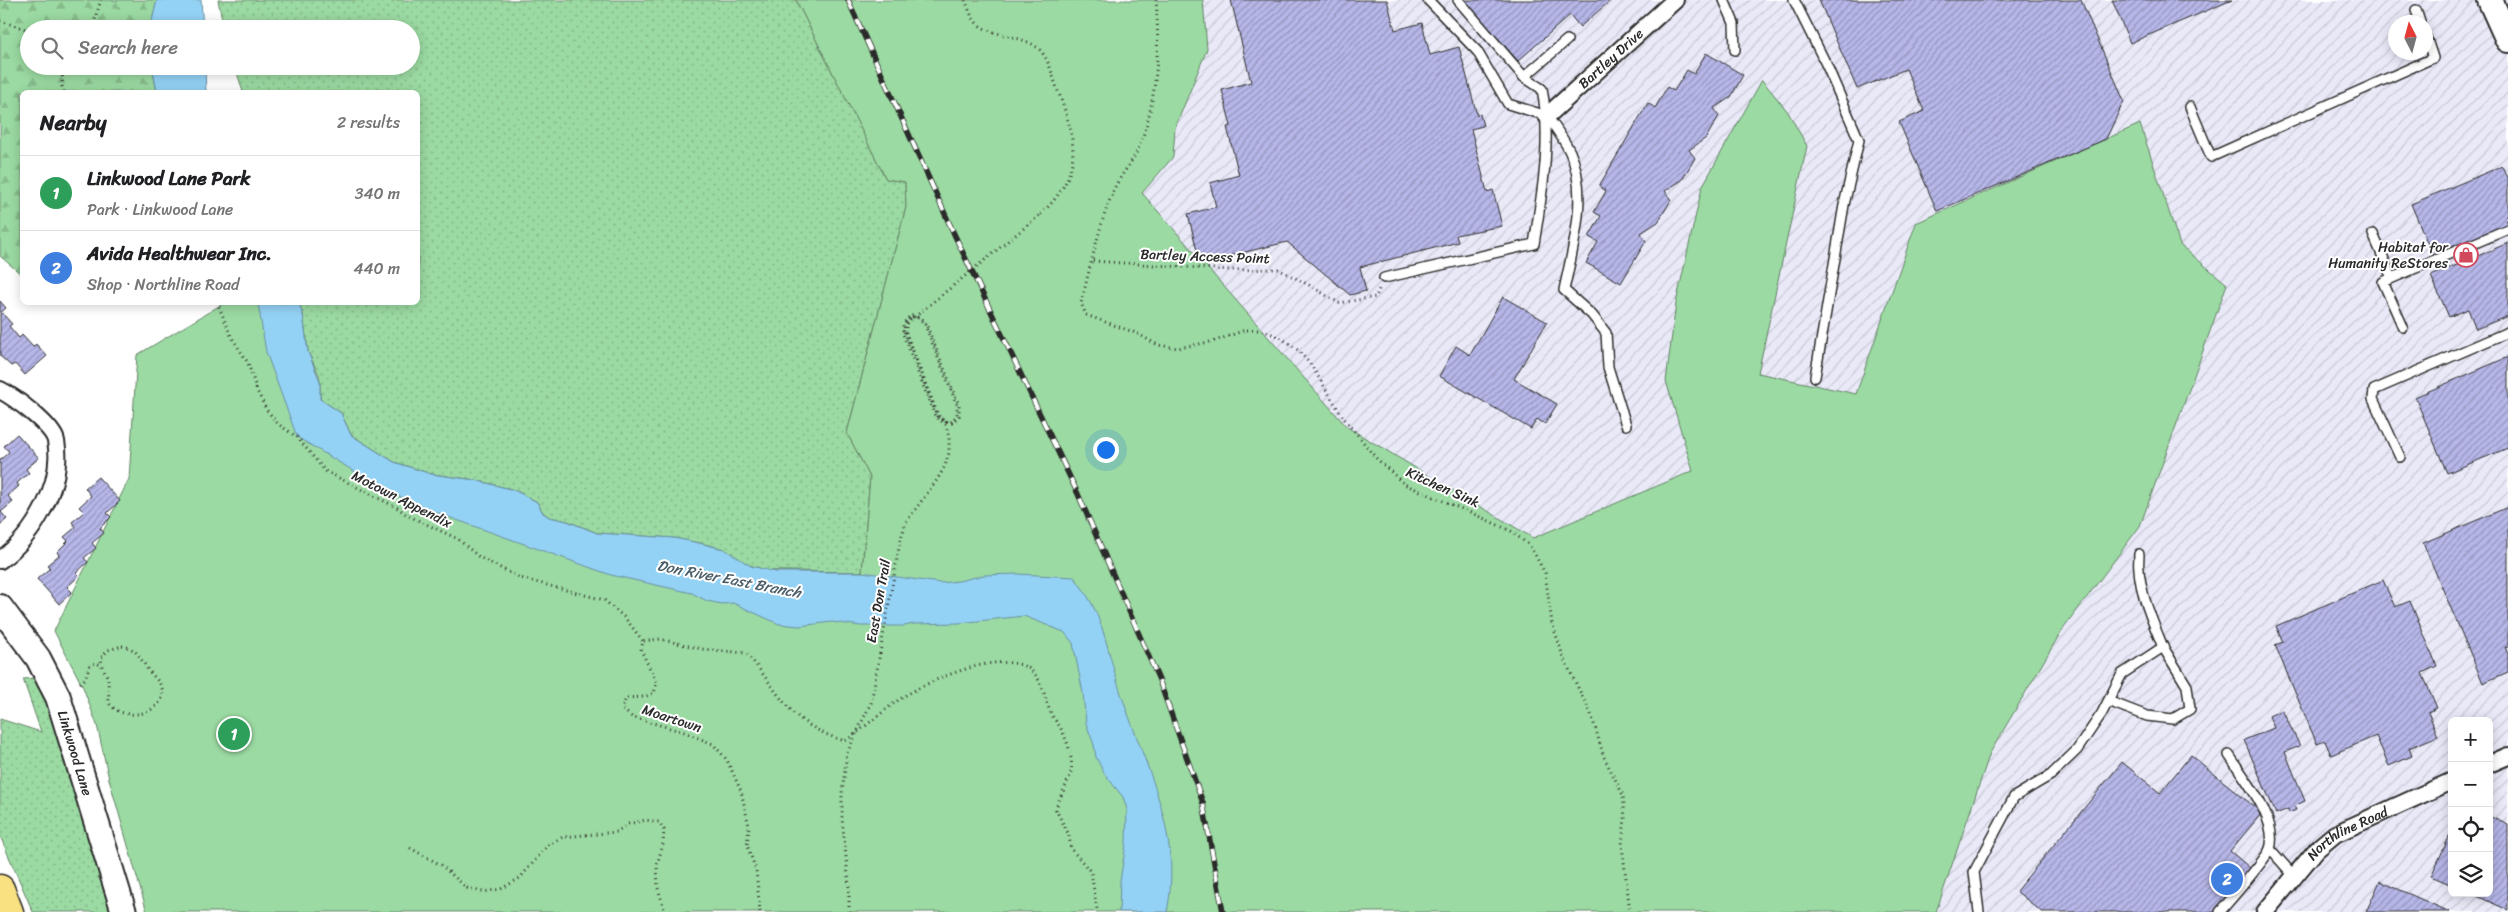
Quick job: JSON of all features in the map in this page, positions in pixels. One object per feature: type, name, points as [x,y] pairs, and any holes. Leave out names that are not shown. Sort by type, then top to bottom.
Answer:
[{"type":"highway","points":[[0,889],[9,912]]},
{"type":"street","name":"Bartley Drive","points":[[1547,116],[1675,0]]},
{"type":"street","points":[[2490,0],[2508,40]]},
{"type":"street","points":[[0,390],[38,418],[56,439],[56,474],[45,506],[16,548],[0,560]]},
{"type":"street","name":"Linkwood Lane","points":[[0,607],[34,650],[56,690],[69,726],[124,912]]},
{"type":"street","points":[[2493,762],[2508,756]]},
{"type":"street","name":"Northline Road","points":[[2265,912],[2317,849],[2335,834],[2448,783]]},
{"type":"lane","points":[[1428,0],[1477,51],[1508,104],[1547,116],[1570,151],[1579,188],[1574,233],[1564,290],[1592,315],[1606,333],[1608,367],[1626,424]]},
{"type":"lane","points":[[1384,278],[1534,244],[1543,182],[1547,116],[1542,89],[1524,77],[1458,0]]},
{"type":"lane","points":[[1724,0],[1734,23],[1734,50]]},
{"type":"lane","points":[[1794,0],[1827,66],[1859,140],[1842,218],[1814,376]]},
{"type":"lane","points":[[2416,10],[2418,15]]},
{"type":"lane","points":[[1524,77],[1567,40]]},
{"type":"lane","points":[[2190,107],[2211,157],[2429,60]]},
{"type":"lane","points":[[2403,326],[2382,282],[2508,229]]},
{"type":"lane","points":[[2373,234],[2392,278]]},
{"type":"lane","points":[[2400,457],[2373,399],[2374,390],[2508,332]]},
{"type":"lane","points":[[2108,701],[2147,716],[2173,719],[2190,708],[2187,686],[2163,647],[2150,613],[2138,568],[2139,554]]},
{"type":"lane","points":[[1979,912],[1974,872],[2014,797],[2051,775],[2077,750],[2108,701],[2122,674],[2163,647]]},
{"type":"lane","points":[[2220,912],[2270,849],[2270,834],[2264,808],[2230,756]]},
{"type":"lane","points":[[2270,849],[2294,876]]},
{"type":"path","points":[[95,20],[101,0]]},
{"type":"path","name":"East Don Trail","points":[[849,912],[842,793],[847,753],[859,732],[871,703],[900,542],[906,522],[945,466],[949,453],[950,437],[946,425],[935,416],[903,334],[903,324],[910,317],[919,318],[925,325],[957,406],[957,415],[951,422],[946,422],[943,422],[937,416],[905,333],[904,324],[908,320],[912,316],[921,318],[926,324],[958,405],[959,416],[952,423],[946,420],[943,420],[938,415],[906,333],[906,324],[912,318],[920,312],[926,305],[1040,216],[1060,194],[1068,181],[1072,165],[1072,131],[1047,62],[1039,49],[1025,40],[1003,36],[975,22],[965,0]]},
{"type":"path","name":"Kitchen Sink","points":[[1156,0],[1158,26],[1154,80],[1146,124],[1139,148],[1115,188],[1092,261],[1082,303],[1086,315],[1136,333],[1158,345],[1178,348],[1215,341],[1245,330],[1262,330],[1280,336],[1298,350],[1312,365],[1342,417],[1382,465],[1404,484],[1511,531],[1530,546],[1545,573],[1552,623],[1564,659],[1591,714],[1604,757],[1623,795],[1625,818],[1622,846],[1630,912]]},
{"type":"path","points":[[0,21],[20,27]]},
{"type":"path","points":[[63,75],[63,90]]},
{"type":"path","name":"Bartley Access Point","points":[[1092,261],[1230,270],[1278,269],[1309,284],[1339,303],[1376,297],[1384,278]]},
{"type":"path","name":"Motown Appendix","points":[[218,305],[231,336],[248,363],[257,391],[266,409],[278,424],[297,437],[325,471],[398,508],[407,515],[458,539],[479,557],[520,578],[604,600],[625,618],[643,641]]},
{"type":"path","points":[[643,641],[660,639],[702,650],[746,653],[782,702],[813,728],[845,741],[902,698],[952,674],[982,665],[1003,662],[1015,663],[1029,669],[1039,680],[1050,711],[1067,740],[1072,773],[1060,796],[1056,810],[1069,836],[1071,849],[1091,872],[1097,909],[1094,912]]},
{"type":"path","name":"Moartown","points":[[643,641],[641,650],[657,682],[654,693],[626,698],[622,709],[632,717],[684,732],[713,744],[728,760],[741,791],[750,826],[747,845],[756,870],[760,912]]},
{"type":"path","points":[[80,683],[85,679],[90,664],[96,663],[101,665],[108,678],[109,703],[115,710],[142,713],[152,710],[160,704],[162,687],[135,651],[125,646],[113,648],[104,654],[101,665]]},
{"type":"path","points":[[410,848],[441,865],[467,888],[483,892],[500,889],[520,878],[548,844],[562,837],[617,832],[628,824],[646,820],[659,822],[664,830],[658,865],[658,888],[665,912]]},
{"type":"shaded area","points":[[1203,0],[2508,0],[2508,912],[1936,912],[1990,753],[2061,632],[2140,526],[2227,284],[2180,245],[2140,125],[1916,223],[1856,394],[1758,373],[1807,146],[1702,187],[1676,303],[1666,381],[1693,471],[1533,538],[1347,428],[1142,193],[1173,157],[1175,128],[1207,49]]},
{"type":"green space","points":[[0,0],[157,0],[152,20],[20,20],[20,75],[154,75],[157,90],[20,90],[20,273],[0,256]]},
{"type":"green space","points":[[218,0],[796,0],[886,179],[905,182],[906,207],[847,433],[870,477],[862,572],[769,571],[745,564],[735,556],[717,547],[699,543],[597,533],[567,521],[549,517],[543,513],[537,502],[514,490],[475,480],[431,474],[394,462],[351,435],[341,413],[320,399],[319,375],[308,352],[303,315],[300,305],[420,305],[420,90],[242,90],[238,75],[420,75],[420,20],[222,20]]},
{"type":"green space","points":[[796,0],[1203,0],[1207,49],[1175,128],[1173,157],[1142,193],[1347,427],[1533,538],[1693,471],[1666,381],[1676,303],[1702,187],[1762,80],[1788,112],[1807,146],[1758,373],[1856,394],[1916,223],[2140,124],[2180,245],[2227,284],[2140,526],[2061,632],[1990,753],[1936,912],[147,912],[109,779],[97,725],[83,687],[54,631],[129,479],[137,355],[221,305],[300,305],[303,315],[308,352],[320,381],[320,399],[341,413],[351,435],[394,462],[431,474],[475,480],[514,490],[537,502],[543,513],[549,517],[567,521],[597,533],[674,538],[699,543],[724,549],[745,564],[769,571],[862,572],[870,477],[847,433],[906,207],[905,182],[886,179]]},
{"type":"green space","points":[[36,678],[50,705],[112,912],[33,912],[0,836],[0,719],[41,732],[23,679]]},
{"type":"water","points":[[157,0],[201,0],[202,20],[152,20]]},
{"type":"water","points":[[154,75],[205,75],[206,90],[157,90]]},
{"type":"water","name":"Don River East Branch","points":[[258,305],[300,305],[303,315],[308,352],[320,381],[320,399],[341,413],[351,435],[394,462],[431,474],[475,480],[514,490],[537,502],[543,513],[549,517],[567,521],[597,533],[674,538],[699,543],[724,549],[751,566],[776,572],[862,572],[940,583],[984,575],[1018,574],[1074,577],[1091,602],[1102,627],[1126,710],[1157,794],[1165,822],[1170,851],[1171,881],[1167,912],[1119,912],[1120,881],[1126,844],[1127,809],[1123,797],[1104,773],[1096,757],[1086,723],[1083,693],[1073,643],[1064,632],[1024,616],[959,623],[904,626],[861,626],[832,622],[799,626],[779,624],[733,603],[722,604],[707,601],[692,593],[611,575],[440,514],[387,491],[297,437],[266,352]]},
{"type":"building","points":[[1231,0],[1387,0],[1395,30],[1422,23],[1430,55],[1459,47],[1477,115],[1480,114],[1483,126],[1471,129],[1487,192],[1493,190],[1502,226],[1456,235],[1458,242],[1360,267],[1366,291],[1350,295],[1287,242],[1200,263],[1188,214],[1216,207],[1210,183],[1239,175],[1227,127],[1231,126],[1222,90],[1251,82]]},
{"type":"building","points":[[1464,0],[1611,0],[1580,27],[1570,15],[1518,61]]},
{"type":"building","points":[[1819,0],[2081,0],[2124,101],[2106,139],[1937,211],[1899,122],[1924,111],[1906,69],[1857,89]]},
{"type":"building","points":[[2112,0],[2232,0],[2130,43]]},
{"type":"building","points":[[1706,53],[1743,75],[1731,97],[1714,108],[1719,116],[1706,138],[1689,150],[1695,158],[1682,180],[1665,191],[1671,200],[1658,222],[1641,233],[1646,241],[1621,283],[1586,263],[1598,242],[1589,237],[1601,216],[1594,212],[1606,191],[1599,186],[1648,103],[1655,108],[1667,87],[1674,91],[1687,70],[1694,74]]},
{"type":"building","points":[[2502,166],[2508,180],[2508,215],[2505,216],[2508,225],[2433,256],[2411,204]]},
{"type":"building","points":[[2508,243],[2508,316],[2476,329],[2468,309],[2449,317],[2431,276]]},
{"type":"building","points":[[1503,297],[1547,322],[1514,379],[1557,404],[1545,424],[1537,419],[1531,429],[1439,376],[1456,346],[1470,355]]},
{"type":"building","points":[[0,301],[6,308],[1,312],[12,324],[9,326],[19,338],[22,335],[33,347],[36,344],[47,356],[25,375],[15,364],[11,366],[0,356]]},
{"type":"building","points":[[2508,357],[2508,448],[2447,473],[2415,397]]},
{"type":"building","points":[[17,434],[39,458],[26,469],[29,473],[17,483],[19,486],[8,496],[13,502],[1,512],[7,519],[0,525],[0,460],[9,452],[4,446]]},
{"type":"building","points":[[98,477],[120,501],[107,513],[111,517],[100,528],[104,533],[92,543],[96,548],[84,558],[88,562],[76,573],[79,576],[67,587],[72,592],[59,604],[37,579],[50,568],[47,565],[59,555],[57,552],[68,541],[64,537],[76,527],[72,522],[84,512],[79,507],[91,496],[85,488]]},
{"type":"building","points":[[2508,507],[2508,646],[2505,647],[2508,654],[2508,672],[2483,683],[2423,543]]},
{"type":"building","points":[[2383,580],[2395,607],[2410,601],[2437,666],[2422,673],[2437,708],[2428,712],[2438,736],[2409,748],[2412,756],[2389,766],[2376,736],[2331,755],[2325,741],[2317,744],[2275,645],[2283,642],[2276,626]]},
{"type":"building","points":[[2282,710],[2300,746],[2285,752],[2305,801],[2294,806],[2296,810],[2289,813],[2288,809],[2276,814],[2244,740],[2274,728],[2269,716]]},
{"type":"building","points":[[2191,755],[2262,813],[2230,851],[2250,868],[2214,912],[2042,912],[2016,891],[2122,762],[2160,793]]},
{"type":"building","points":[[2493,818],[2508,825],[2508,910],[2479,897],[2493,897]]},
{"type":"building","points":[[2448,840],[2448,883],[2431,876]]},
{"type":"building","points":[[2380,881],[2450,912],[2366,912]]},
{"type":"railway","points":[[848,0],[955,236],[1078,494],[1159,680],[1203,803],[1223,912]]},
{"type":"place","name":"Habitat for Humanity ReStores","points":[[2466,255]]},
{"type":"place","name":"Linkwood Lane Park","points":[[234,734]]},
{"type":"place","name":"Avida Healthwear Inc.","points":[[2227,879]]}]
